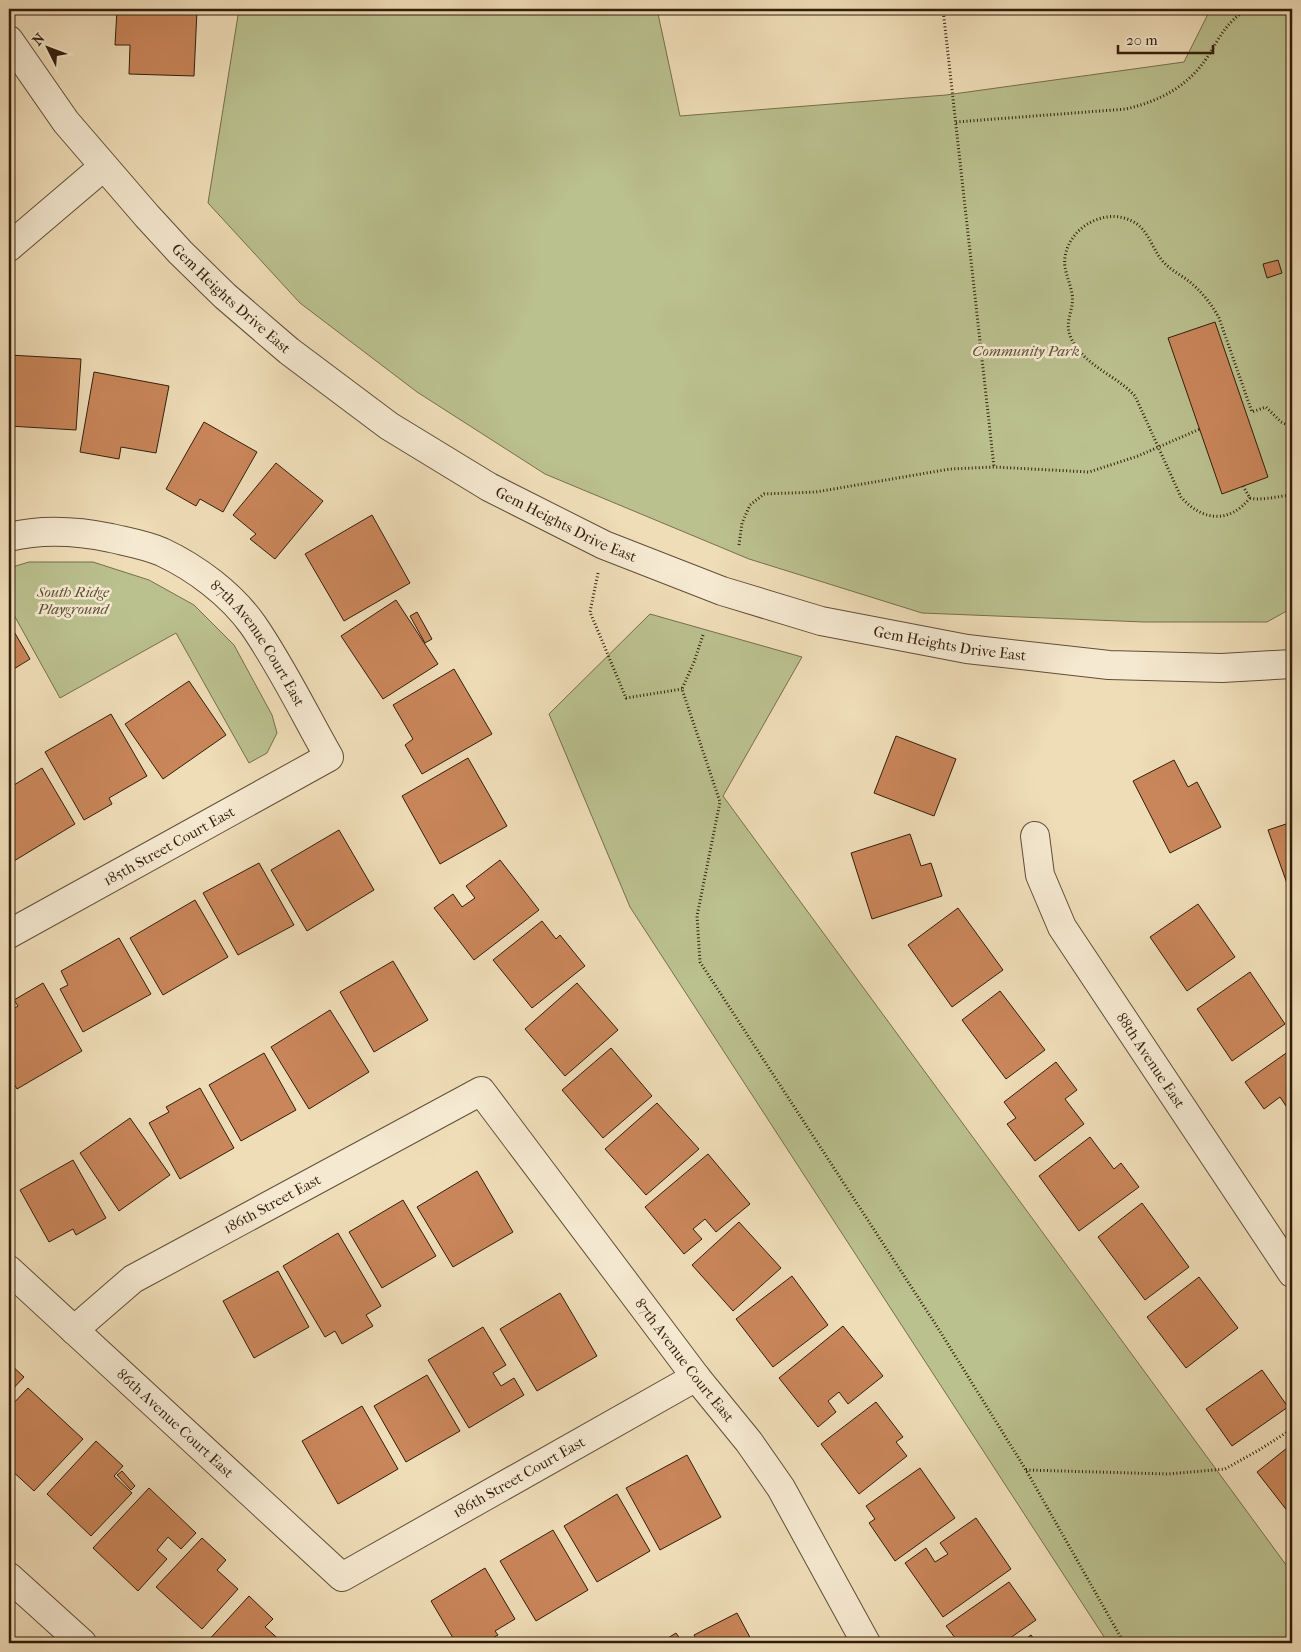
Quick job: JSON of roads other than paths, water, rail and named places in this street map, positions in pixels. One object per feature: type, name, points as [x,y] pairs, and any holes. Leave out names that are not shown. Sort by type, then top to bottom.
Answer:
[{"type":"street","name":"Gem Heights Drive East","points":[[9,40],[66,122],[103,167],[180,252],[226,296],[289,351],[389,426],[489,486],[604,544],[722,592],[821,621],[967,649],[1109,664],[1222,668],[1292,664]]},
{"type":"street","points":[[9,247],[103,167]]},
{"type":"street","name":"87th Avenue Court East","points":[[9,537],[46,532],[84,533],[130,542],[162,552],[199,574],[218,589],[252,624],[329,757]]},
{"type":"street","name":"185th Street Court East","points":[[9,934],[329,757]]},
{"type":"street","name":"88th Avenue East","points":[[1035,836],[1040,875],[1062,927],[1292,1273]]},
{"type":"street","name":"87th Avenue Court East","points":[[480,1091],[696,1376],[749,1442],[781,1488],[866,1643]]},
{"type":"street","name":"186th Street East","points":[[74,1330],[133,1279],[480,1091]]},
{"type":"street","name":"86th Avenue Court East","points":[[9,1270],[342,1577]]},
{"type":"street","name":"186th Street Court East","points":[[342,1577],[696,1376]]},
{"type":"street","points":[[9,1577],[82,1643]]},
{"type":"park label","name":"Community Park","points":[[1026,351]]},
{"type":"park label","name":"South Ridge Playground","points":[[73,600]]}]
